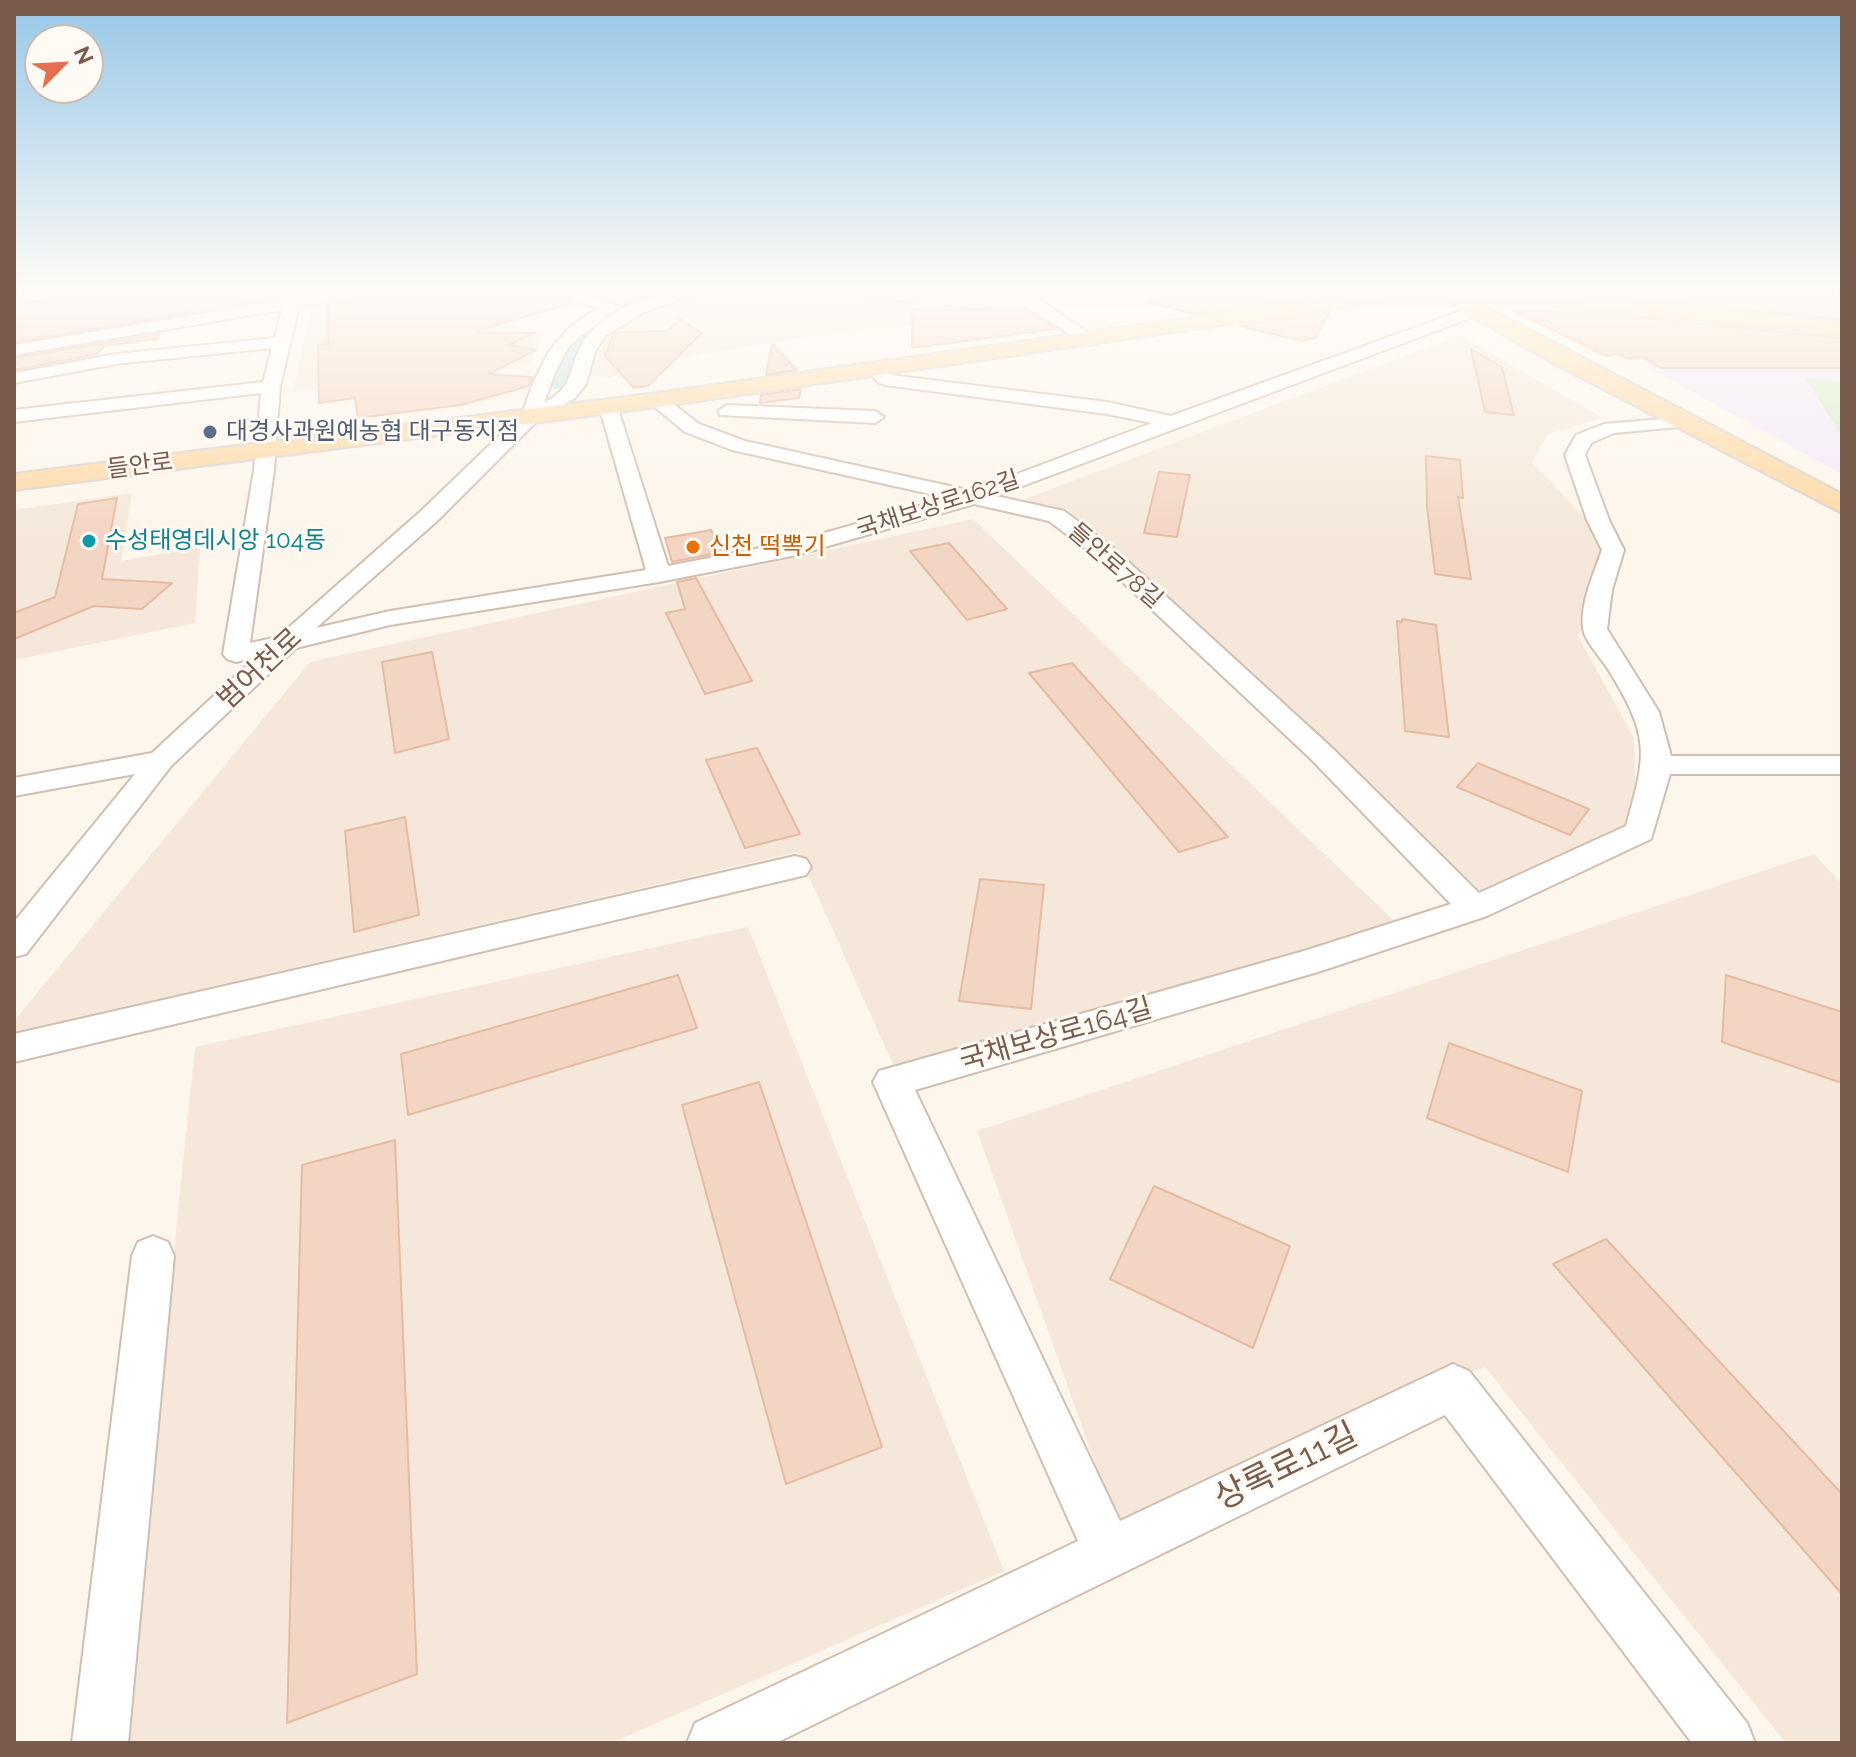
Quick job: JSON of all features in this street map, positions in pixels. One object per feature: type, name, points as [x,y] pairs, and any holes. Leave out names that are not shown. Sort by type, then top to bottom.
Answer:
[{"type":"main road","name":"들안로","points":[[14,482],[608,406],[887,374]]},
{"type":"main road","points":[[1592,374],[1842,505]]},
{"type":"street","points":[[14,378],[36,374]]},
{"type":"street","points":[[274,374],[267,451],[236,654],[287,642]]},
{"type":"street","points":[[531,416],[547,374]]},
{"type":"street","points":[[531,416],[550,408],[575,388],[580,374]]},
{"type":"street","name":"국채보상로162길","points":[[287,642],[390,618],[659,575],[797,548],[978,496],[1303,374]]},
{"type":"street","points":[[727,411],[872,425],[881,375]]},
{"type":"street","name":"들안로","points":[[881,375],[1107,408],[1172,422]]},
{"type":"street","points":[[542,382],[554,388],[575,388]]},
{"type":"street","points":[[14,416],[271,386]]},
{"type":"street","name":"들안로78길","points":[[657,400],[692,428],[739,446],[978,496],[1056,516],[1103,551],[1321,753],[1475,908]]},
{"type":"street","points":[[608,406],[659,575]]},
{"type":"street","name":"범어천로","points":[[14,945],[161,760],[287,642],[429,516],[531,416]]},
{"type":"street","name":"국채보상로164길","points":[[1109,1553],[892,1082],[1309,962],[1475,908],[1640,832],[1657,765],[1656,743],[1635,689],[1595,629],[1600,590],[1613,550],[1598,520],[1575,455],[1583,439],[1611,428],[1679,421]]},
{"type":"street","points":[[14,787],[161,760]]},
{"type":"street","points":[[1657,765],[1842,765]]},
{"type":"street","points":[[14,1048],[795,867]]},
{"type":"street","points":[[100,1743],[153,1256]]},
{"type":"street","name":"상록로11길","points":[[715,1743],[1453,1387],[1727,1743]]},
{"type":"shaded area","points":[[297,374],[445,374],[293,392]]},
{"type":"shaded area","points":[[589,374],[622,374],[609,378]]},
{"type":"shaded area","points":[[1356,374],[1527,374],[1603,418],[1548,434],[1532,462],[1590,523],[1606,557],[1578,636],[1634,738],[1637,845],[1491,900],[1090,526],[1006,506]]},
{"type":"shaded area","points":[[1660,374],[1842,374],[1842,474]]},
{"type":"shaded area","points":[[132,493],[121,561],[200,547],[195,623],[14,660],[14,510]]},
{"type":"shaded area","points":[[973,519],[1405,931],[898,1076],[798,852],[14,1032],[14,1021],[310,662]]},
{"type":"shaded area","points":[[1814,854],[1842,884],[1842,1743],[1786,1743],[1485,1367],[1122,1539],[977,1131]]},
{"type":"shaded area","points":[[748,927],[1004,1571],[611,1743],[123,1743],[195,1047]]},
{"type":"green space","points":[[1805,378],[1842,382],[1842,436]]},
{"type":"building","points":[[318,374],[489,374],[532,377],[529,386],[461,405],[358,418],[355,398],[319,403]]},
{"type":"building","points":[[621,374],[660,374],[648,386],[634,388]]},
{"type":"building","points":[[1477,374],[1504,374],[1514,415],[1485,412]]},
{"type":"building","points":[[801,389],[799,398],[760,403],[761,395]]},
{"type":"building","points":[[1426,456],[1460,460],[1463,498],[1458,497],[1471,579],[1435,574],[1427,507]]},
{"type":"building","points":[[1159,472],[1190,475],[1177,537],[1144,533]]},
{"type":"building","name":"수성태영데시앙 104동","points":[[117,498],[102,579],[172,583],[142,609],[94,606],[14,639],[14,613],[55,597],[78,504]]},
{"type":"building","name":"신천 떡뽁기","points":[[711,530],[722,552],[672,562],[665,538]]},
{"type":"building","points":[[949,543],[1007,609],[967,620],[910,551]]},
{"type":"building","points":[[696,578],[752,681],[705,694],[666,613],[685,609],[677,582]]},
{"type":"building","points":[[1402,619],[1436,625],[1449,737],[1405,731],[1397,621],[1402,622]]},
{"type":"building","points":[[432,652],[449,739],[395,753],[382,662]]},
{"type":"building","points":[[1072,663],[1228,837],[1179,852],[1029,673]]},
{"type":"building","points":[[757,748],[800,834],[745,848],[706,760]]},
{"type":"building","points":[[1478,763],[1589,809],[1570,835],[1457,787]]},
{"type":"building","points":[[405,817],[419,915],[354,932],[345,831]]},
{"type":"building","points":[[980,879],[1044,885],[1031,1009],[959,1001]]},
{"type":"building","points":[[678,975],[697,1028],[408,1115],[401,1054]]},
{"type":"building","points":[[1726,975],[1842,1012],[1842,1083],[1722,1042]]},
{"type":"building","points":[[1449,1043],[1582,1091],[1568,1172],[1427,1118]]},
{"type":"building","points":[[759,1082],[882,1447],[786,1484],[682,1105]]},
{"type":"building","points":[[395,1140],[417,1674],[287,1723],[302,1165]]},
{"type":"building","points":[[1154,1186],[1290,1246],[1253,1348],[1110,1279]]},
{"type":"building","points":[[1606,1239],[1842,1494],[1842,1594],[1553,1264]]},
{"type":"waterway","points":[[556,379],[559,374]]},
{"type":"place","name":"대경사과원예농협 대구동지점","points":[[210,432]]},
{"type":"place","name":"수성태영데시앙 104동","points":[[89,541]]},
{"type":"place","name":"신천 떡뽁기","points":[[693,547]]}]
